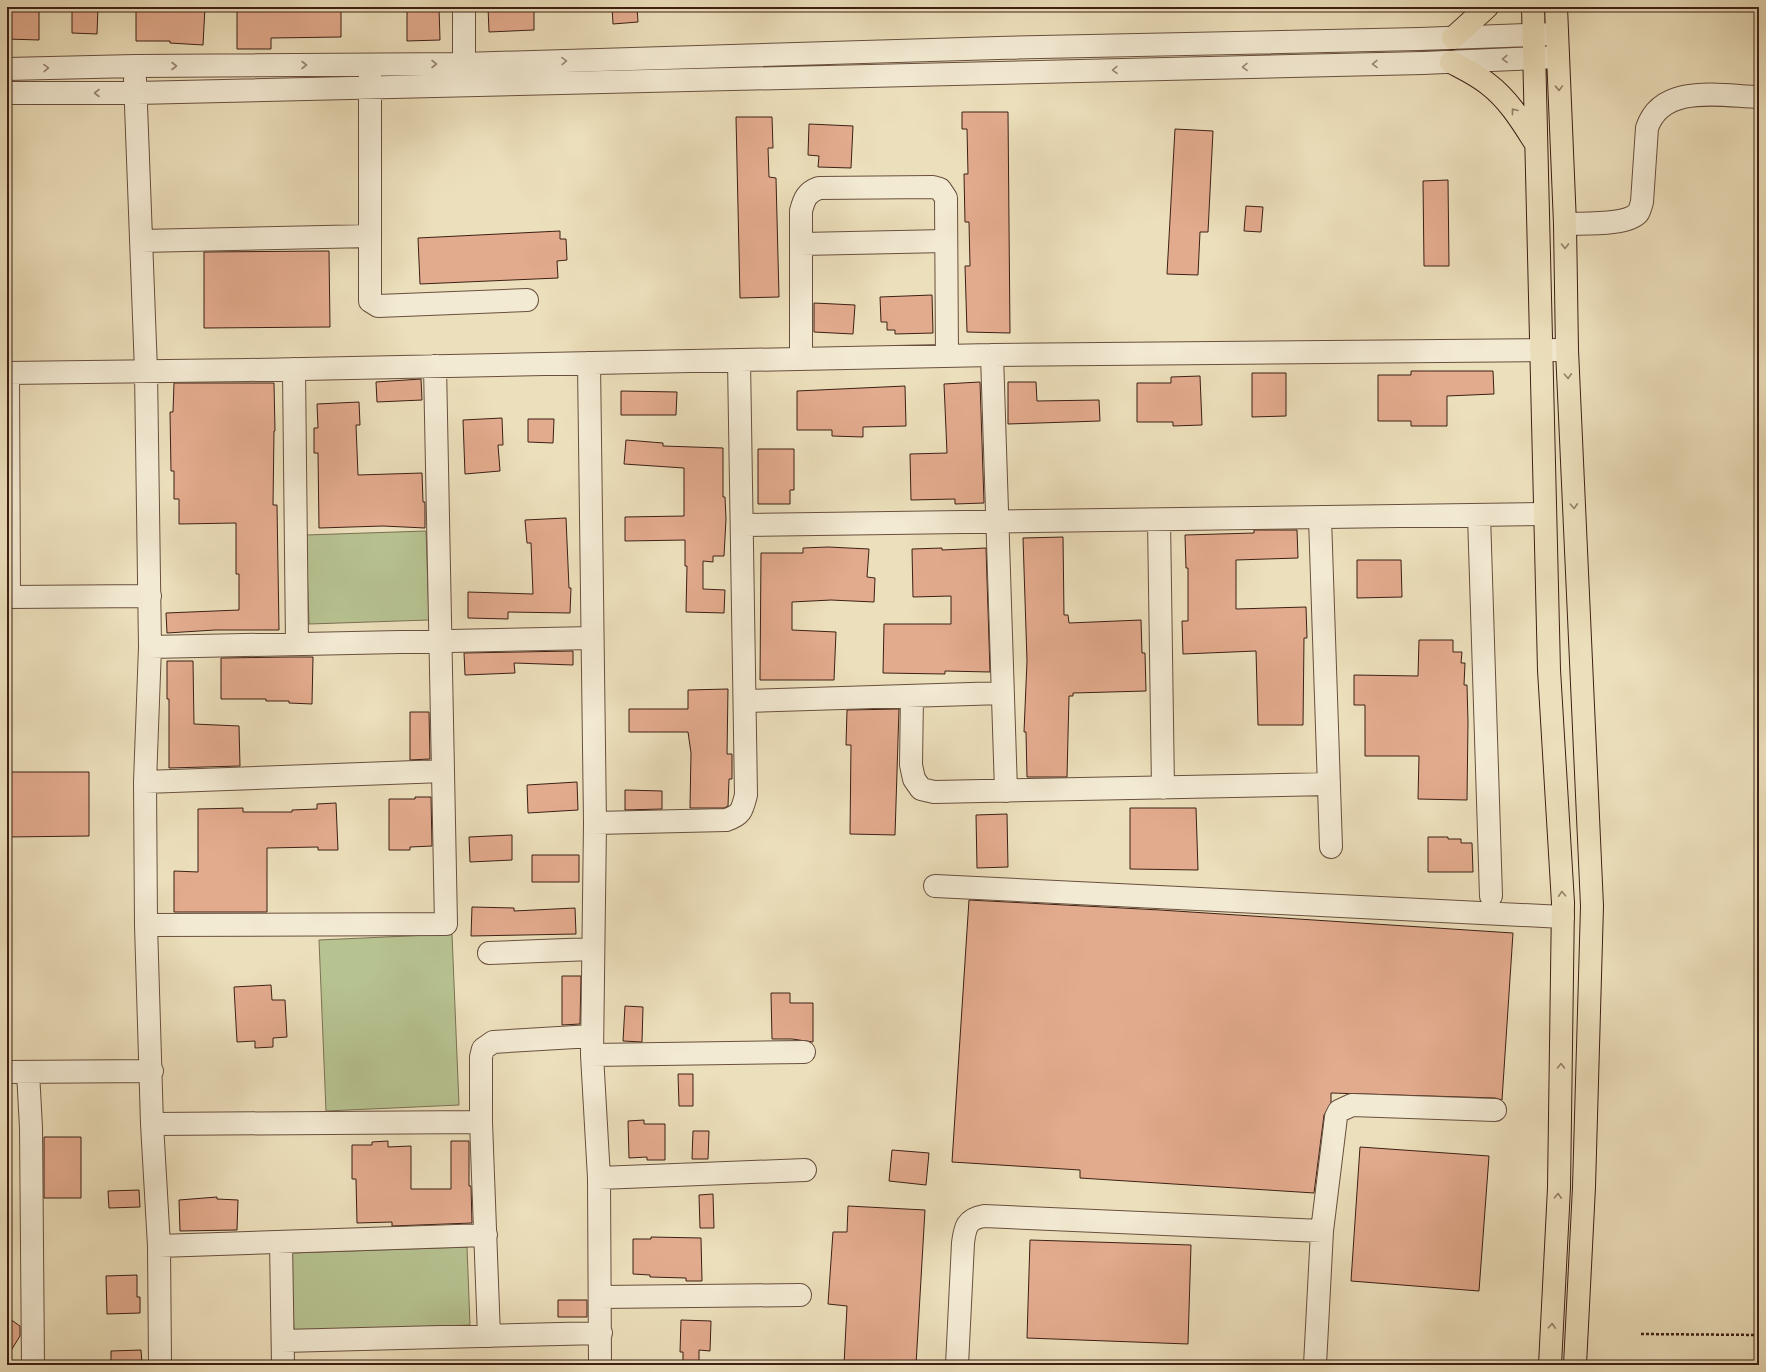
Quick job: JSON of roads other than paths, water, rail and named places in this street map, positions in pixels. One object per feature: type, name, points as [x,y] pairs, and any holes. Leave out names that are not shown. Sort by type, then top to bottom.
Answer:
[{"type":"main road","points":[[1453,38],[1487,7]]},
{"type":"main road","points":[[1533,7],[1540,350],[1549,670],[1563,917],[1559,1188],[1550,1365]]},
{"type":"main road","points":[[1556,7],[1565,224],[1567,350],[1592,906],[1584,1179],[1575,1365]]},
{"type":"main road","points":[[1452,62],[1487,83],[1498,92],[1516,112],[1536,144]]},
{"type":"street","points":[[464,7],[464,64]]},
{"type":"street","points":[[7,70],[135,66],[464,64],[1557,34]]},
{"type":"street","points":[[1406,64],[1407,39]]},
{"type":"street","points":[[1200,44],[1200,68]]},
{"type":"street","points":[[7,93],[136,93],[1406,64],[1558,57]]},
{"type":"street","points":[[370,65],[370,301],[378,306],[527,300]]},
{"type":"street","points":[[135,66],[146,372],[150,596],[150,647],[145,782],[146,925],[152,1071],[152,1124],[159,1246],[160,1365]]},
{"type":"street","points":[[1565,224],[1618,221],[1631,218],[1639,212],[1642,202],[1646,128],[1650,118],[1661,107],[1676,98],[1689,95],[1759,97]]},
{"type":"street","points":[[801,359],[801,211],[804,200],[810,191],[819,188],[933,187],[940,189],[946,198],[946,356]]},
{"type":"street","points":[[141,241],[370,236]]},
{"type":"street","points":[[802,244],[946,241]]},
{"type":"street","points":[[150,596],[8,597],[8,373],[146,372],[992,355],[1567,350]]},
{"type":"street","points":[[992,355],[1006,791]]},
{"type":"street","points":[[595,823],[726,820],[738,816],[743,807],[746,795],[743,525],[739,360]]},
{"type":"street","points":[[589,363],[595,823],[592,949],[592,1046],[599,1178],[600,1365]]},
{"type":"street","points":[[146,925],[446,924],[435,366]]},
{"type":"street","points":[[294,369],[297,644]]},
{"type":"street","points":[[743,525],[1545,514]]},
{"type":"street","points":[[1479,515],[1491,896]]},
{"type":"street","points":[[1320,518],[1330,847]]},
{"type":"street","points":[[1159,520],[1163,788]]},
{"type":"street","points":[[150,647],[592,638]]},
{"type":"street","points":[[745,701],[1003,693]]},
{"type":"street","points":[[912,696],[911,765],[914,779],[921,790],[934,792],[1006,791],[1329,784]]},
{"type":"street","points":[[145,782],[443,771]]},
{"type":"street","points":[[936,886],[1563,917]]},
{"type":"street","points":[[489,953],[592,949]]},
{"type":"street","points":[[489,1336],[481,1122],[481,1057],[483,1049],[487,1045],[493,1042],[804,1052]]},
{"type":"street","points":[[7,1072],[152,1071]]},
{"type":"street","points":[[28,1072],[31,1128],[33,1365]]},
{"type":"street","points":[[1314,1365],[1322,1231],[1336,1117],[1339,1111],[1352,1106],[1495,1110]]},
{"type":"street","points":[[152,1124],[481,1122]]},
{"type":"street","points":[[599,1178],[805,1170]]},
{"type":"street","points":[[957,1365],[963,1243],[966,1226],[975,1217],[984,1216],[1322,1231]]},
{"type":"street","points":[[159,1246],[486,1235]]},
{"type":"street","points":[[281,1242],[283,1365]]},
{"type":"street","points":[[600,1297],[800,1295]]},
{"type":"street","points":[[283,1341],[601,1334]]}]
